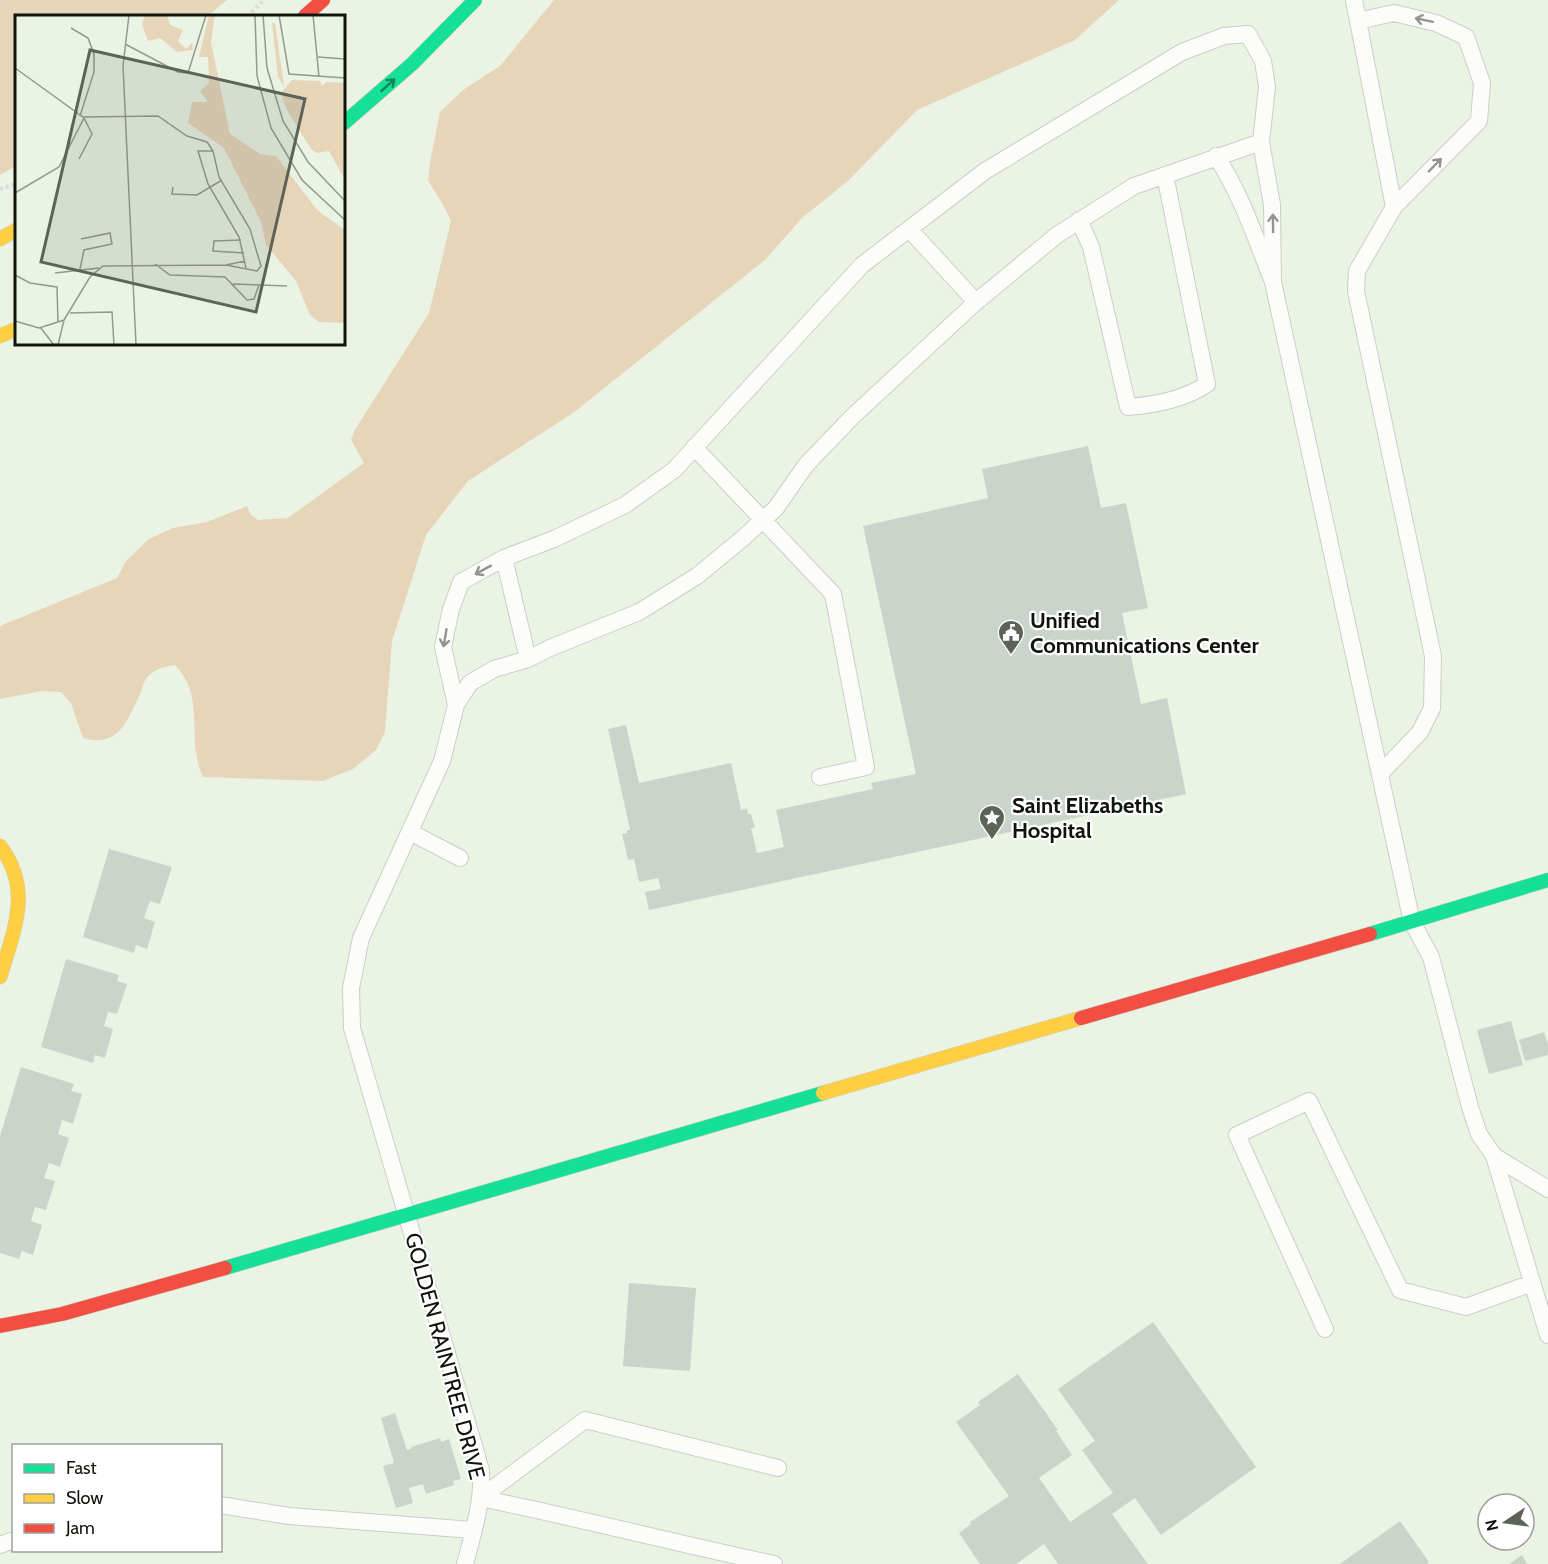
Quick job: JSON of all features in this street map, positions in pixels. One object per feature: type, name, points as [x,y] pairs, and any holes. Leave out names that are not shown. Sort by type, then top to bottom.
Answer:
[{"type":"main road","points":[[306,15],[322,0]]},
{"type":"main road","points":[[345,122],[398,76],[475,0]]},
{"type":"main road","points":[[0,239],[15,231]]},
{"type":"main road","points":[[0,336],[15,329]]},
{"type":"main road","points":[[0,846],[13,863],[19,883],[16,921],[0,977]]},
{"type":"main road","points":[[0,1326],[62,1314],[161,1287],[1412,922],[1548,880]]},
{"type":"lane","points":[[1354,0],[1394,207]]},
{"type":"lane","points":[[1358,21],[1394,13],[1436,23],[1466,38],[1482,83],[1479,121],[1394,207],[1357,271],[1356,291],[1433,656],[1432,708],[1420,732],[1380,774]]},
{"type":"lane","points":[[456,705],[443,647],[451,609],[461,582],[504,558],[625,505],[674,470],[862,265],[985,171],[1182,52],[1224,36],[1248,34],[1263,61],[1267,87],[1261,142],[1272,205],[1273,282]]},
{"type":"lane","points":[[456,705],[470,682],[494,669],[528,659],[639,612],[697,576],[776,508],[806,465],[852,417],[976,302],[1057,235],[1134,186],[1261,142]]},
{"type":"lane","points":[[1216,156],[1228,174],[1238,196],[1273,282],[1412,922],[1431,957],[1470,1107],[1479,1134],[1494,1156],[1548,1335]]},
{"type":"lane","points":[[1079,220],[1091,247],[1128,407],[1148,406],[1195,392],[1208,384],[1165,175]]},
{"type":"lane","points":[[909,229],[976,302]]},
{"type":"lane","points":[[694,447],[833,594],[866,767],[820,777]]},
{"type":"lane","points":[[504,558],[528,659]]},
{"type":"lane","name":"GOLDEN RAINTREE DRIVE","points":[[456,705],[442,761],[361,938],[351,988],[352,1028],[478,1460],[482,1484],[465,1564]]},
{"type":"lane","points":[[410,832],[460,858]]},
{"type":"lane","points":[[1324,1329],[1237,1135],[1310,1101],[1400,1290],[1466,1306],[1532,1283]]},
{"type":"lane","points":[[1494,1156],[1548,1189]]},
{"type":"lane","points":[[480,1498],[585,1420],[778,1468]]},
{"type":"lane","name":"GOLDEN RAINTREE DRIVE","points":[[480,1498],[774,1564]]},
{"type":"lane","points":[[222,1504],[289,1516],[473,1530]]},
{"type":"path","points":[[248,15],[264,0]]},
{"type":"path","points":[[0,189],[15,184]]},
{"type":"shaded area","points":[[0,0],[227,0],[209,15],[15,15],[15,167],[0,175]]},
{"type":"shaded area","points":[[554,0],[1119,0],[1075,40],[917,110],[849,180],[802,218],[765,260],[573,413],[468,481],[426,535],[392,641],[385,732],[376,750],[353,769],[323,781],[203,777],[198,763],[190,691],[185,678],[175,665],[159,669],[149,676],[125,724],[113,736],[105,739],[83,738],[71,703],[61,692],[42,691],[0,699],[0,626],[117,578],[126,561],[149,539],[173,528],[207,522],[247,506],[250,514],[258,520],[288,518],[364,463],[351,440],[354,431],[429,313],[451,221],[428,181],[440,112],[463,90],[500,66]]},
{"type":"building","name":"Unified Communications Center","points":[[1088,446],[1101,508],[1126,503],[1148,608],[1122,613],[1141,704],[1167,698],[1186,794],[649,910],[645,892],[661,889],[658,878],[639,882],[634,859],[628,860],[622,834],[630,830],[608,729],[626,725],[639,783],[731,763],[741,810],[747,808],[748,814],[751,814],[755,828],[751,828],[757,853],[784,847],[776,810],[873,789],[871,783],[916,774],[863,526],[988,498],[982,469]]},
{"type":"building","points":[[109,849],[172,867],[160,904],[150,901],[144,918],[155,922],[147,949],[136,945],[134,953],[83,937]]},
{"type":"building","points":[[66,959],[119,975],[117,981],[127,984],[117,1014],[108,1012],[104,1026],[113,1029],[105,1058],[95,1055],[93,1063],[41,1047]]},
{"type":"building","points":[[1511,1021],[1523,1065],[1489,1074],[1477,1030]]},
{"type":"building","points":[[1544,1032],[1548,1044],[1548,1055],[1525,1061],[1519,1040]]},
{"type":"building","points":[[21,1067],[74,1084],[71,1091],[82,1094],[73,1124],[62,1120],[58,1134],[69,1138],[60,1167],[49,1163],[44,1178],[55,1181],[46,1210],[35,1207],[31,1221],[42,1225],[33,1255],[22,1251],[19,1259],[0,1253],[0,1136]]},
{"type":"building","points":[[629,1283],[696,1288],[690,1371],[623,1366]]},
{"type":"building","points":[[1153,1322],[1256,1467],[1161,1535],[1135,1498],[1112,1514],[1148,1564],[1058,1564],[1044,1544],[1016,1564],[980,1564],[959,1533],[971,1524],[970,1522],[1009,1496],[956,1422],[980,1405],[978,1402],[1018,1374],[1058,1430],[1056,1431],[1072,1455],[1039,1478],[1070,1522],[1113,1493],[1082,1450],[1095,1441],[1058,1389]]},
{"type":"building","points":[[395,1413],[407,1450],[440,1438],[441,1442],[449,1439],[461,1479],[453,1481],[454,1485],[426,1494],[423,1484],[409,1488],[413,1503],[396,1508],[383,1466],[394,1463],[381,1418]]},
{"type":"building","points":[[1400,1521],[1429,1562],[1427,1564],[1340,1564]]},
{"type":"building","points":[[1522,1555],[1527,1564],[1509,1564]]},
{"type":"traffic: fast","points":[[345,122],[412,64],[475,0]]},
{"type":"traffic: fast","points":[[1370,934],[1548,880]]},
{"type":"traffic: fast","points":[[225,1268],[823,1093]]},
{"type":"traffic: slow","points":[[0,239],[15,231]]},
{"type":"traffic: slow","points":[[0,336],[15,329]]},
{"type":"traffic: slow","points":[[0,846],[10,862],[16,878],[18,894],[15,926],[0,977]]},
{"type":"traffic: slow","points":[[823,1093],[1081,1018]]},
{"type":"traffic: jam","points":[[306,15],[323,0]]},
{"type":"traffic: jam","points":[[1081,1018],[1370,934]]},
{"type":"traffic: jam","points":[[0,1326],[62,1314],[225,1268]]},
{"type":"place","name":"Unified Communications Center","points":[[1011,656]]},
{"type":"place","name":"Saint Elizabeths Hospital","points":[[992,841]]}]
